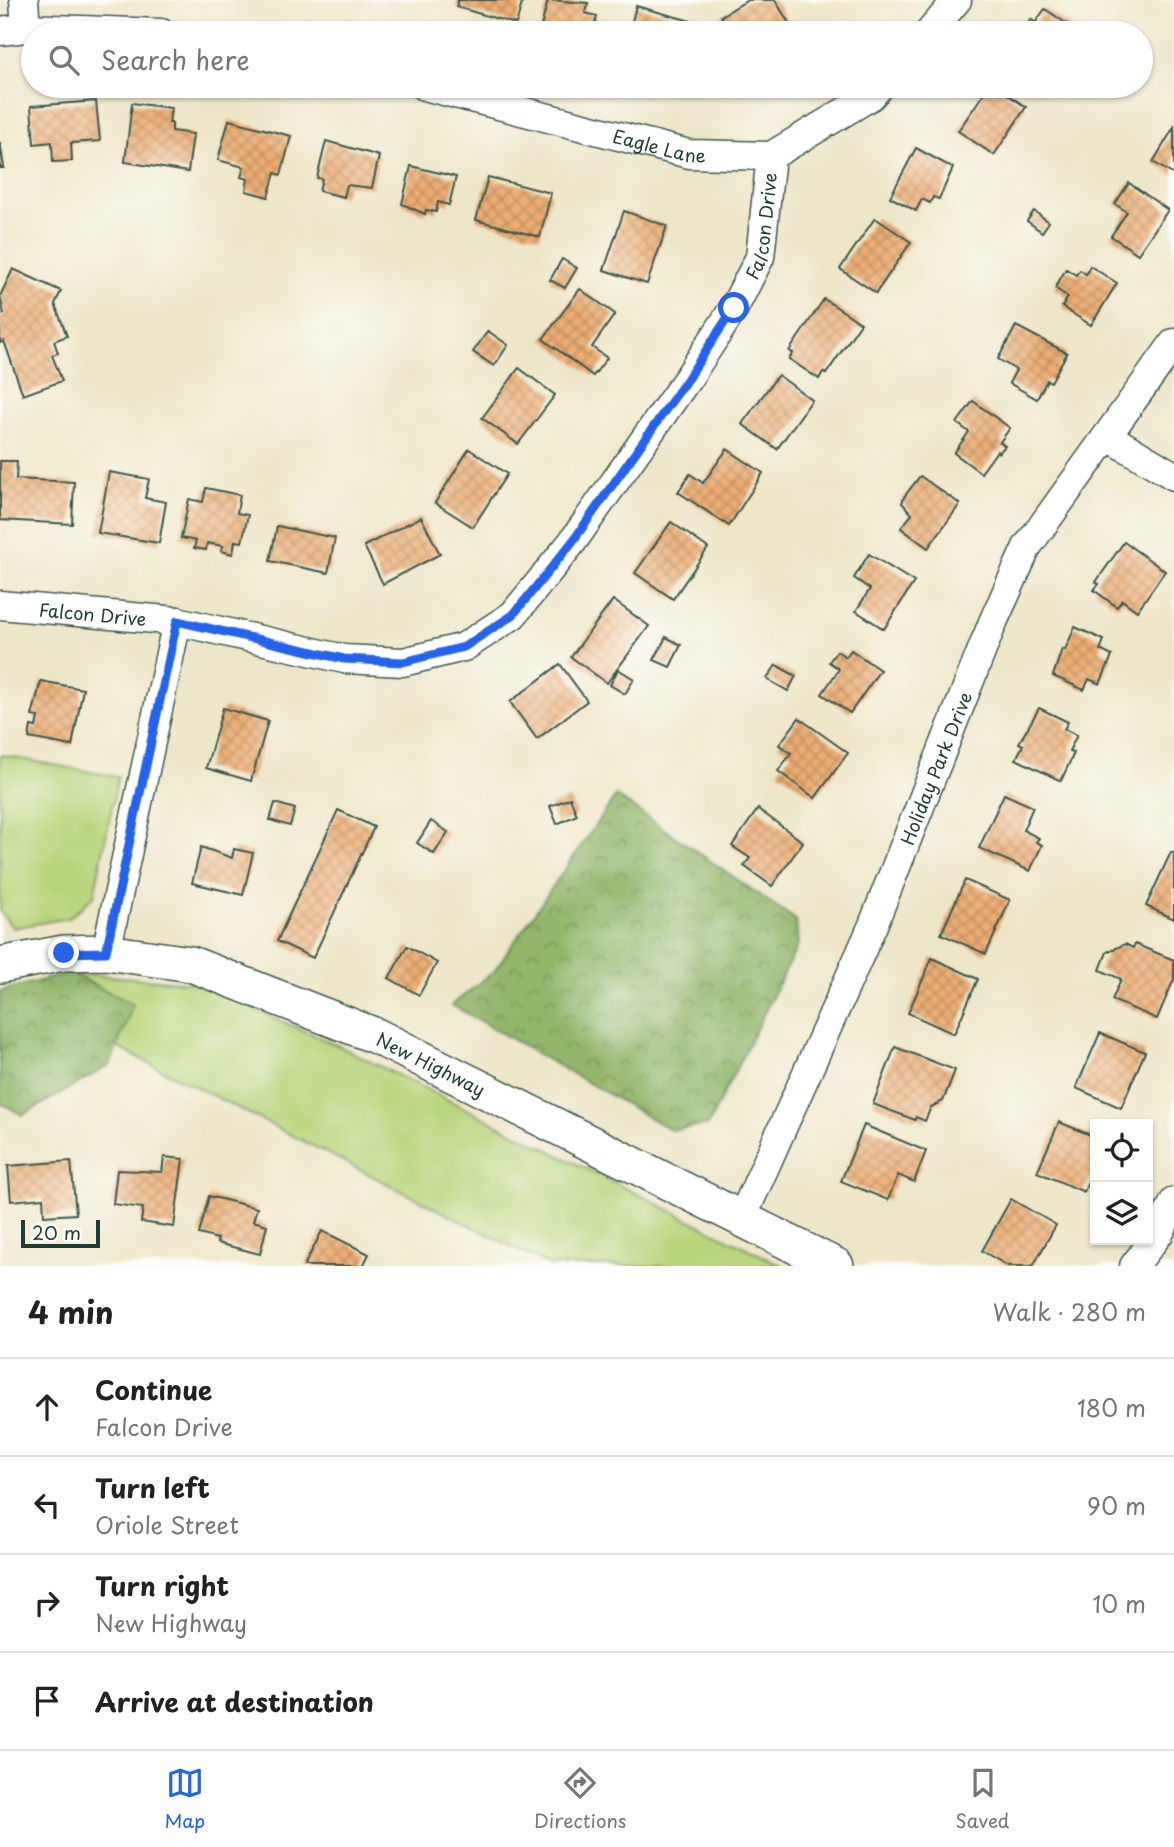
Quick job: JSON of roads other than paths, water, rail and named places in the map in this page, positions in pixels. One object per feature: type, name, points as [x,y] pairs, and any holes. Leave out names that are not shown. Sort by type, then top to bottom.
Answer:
[{"type":"street","points":[[13,29],[24,0]]},
{"type":"street","points":[[939,21],[957,0]]},
{"type":"street","name":"Eagle Lane","points":[[471,98],[689,154],[771,156]]},
{"type":"street","points":[[771,156],[868,98]]},
{"type":"street","name":"Falcon Drive","points":[[0,605],[177,621],[344,659],[403,662],[464,647],[513,615],[573,541],[734,308],[760,257],[771,156]]},
{"type":"street","name":"Holiday Park Drive","points":[[742,1218],[873,925],[993,622],[1027,547],[1109,437],[1174,343]]},
{"type":"street","points":[[1109,437],[1174,475]]},
{"type":"street","points":[[106,952],[177,621]]},
{"type":"street","name":"New Highway","points":[[0,965],[64,953],[106,952],[191,964],[376,1036],[836,1266]]},
{"type":"street","points":[[1134,1266],[1160,1231],[1174,1202]]}]
